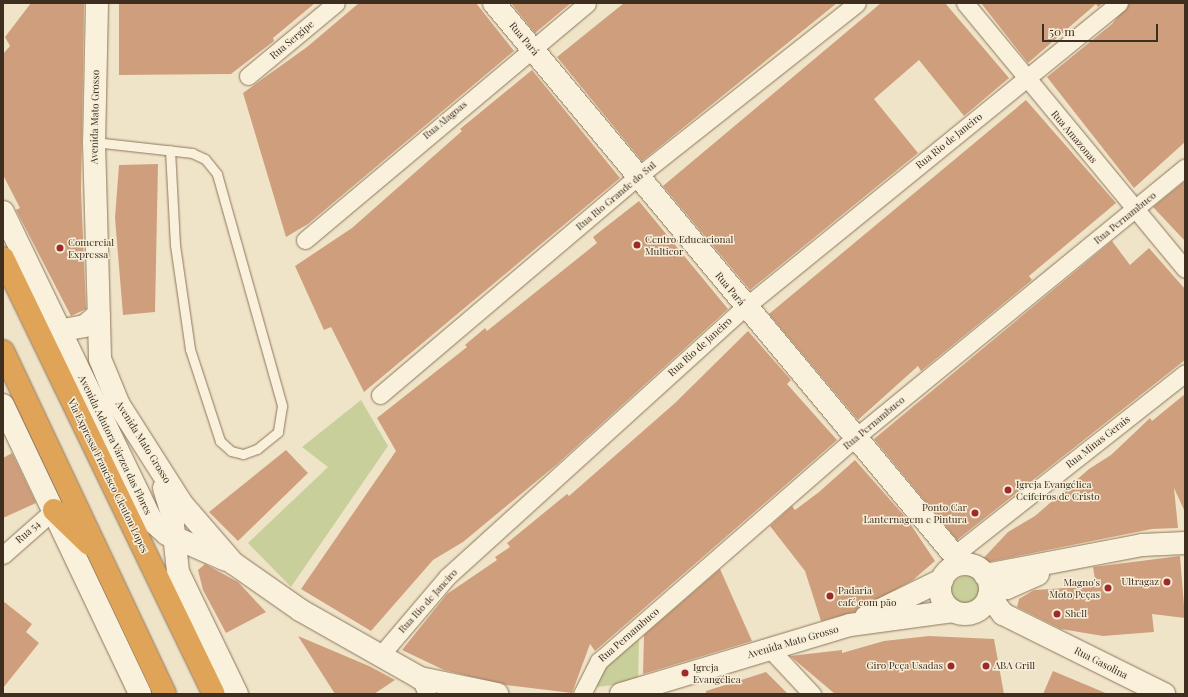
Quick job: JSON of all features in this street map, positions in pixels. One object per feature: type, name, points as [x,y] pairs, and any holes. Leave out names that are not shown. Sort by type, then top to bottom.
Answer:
[{"type":"highway","name":"Via Expressa Francisco Cleuton Lopes","points":[[3,258],[214,694]]},
{"type":"highway","points":[[3,351],[165,694]]},
{"type":"highway","points":[[54,510],[99,553]]},
{"type":"main road","name":"Avenida Mato Grosso","points":[[97,3],[94,142],[100,359],[119,405],[182,504],[233,563],[300,610],[379,657],[423,686],[497,694]]},
{"type":"main road","name":"Rua Pará","points":[[494,3],[745,307],[857,436],[968,576],[1003,614],[1038,631]]},
{"type":"main road","name":"Avenida Adutora Várzea das Flores","points":[[3,212],[152,521],[174,536],[233,563]]},
{"type":"main road","points":[[50,312],[100,359],[105,400],[102,419]]},
{"type":"main road","points":[[69,329],[85,326],[99,314]]},
{"type":"main road","points":[[3,405],[140,694]]},
{"type":"main road","points":[[158,468],[172,515],[178,572],[237,694]]},
{"type":"main road","points":[[850,626],[968,576],[1007,588],[1054,563],[1142,545],[1185,543]]},
{"type":"main road","points":[[968,576],[941,594],[962,612],[1038,631]]},
{"type":"main road","points":[[850,626],[962,612],[984,606],[968,576]]},
{"type":"main road","name":"Avenida Mato Grosso","points":[[621,694],[770,648],[850,626]]},
{"type":"main road","name":"Rua Gasolina","points":[[1038,631],[1164,694]]},
{"type":"street","name":"Rua Sergipe","points":[[248,76],[336,3]]},
{"type":"street","name":"Rua Alagoas","points":[[306,240],[531,47],[587,3]]},
{"type":"street","name":"Rua Rio Grande do Sul","points":[[380,395],[637,177],[857,3]]},
{"type":"street","name":"Rua Amazonas","points":[[965,3],[1025,79],[1185,269]]},
{"type":"street","name":"Rua Rio de Janeiro","points":[[379,657],[448,576],[745,307],[1119,3]]},
{"type":"street","name":"Rua Pernambuco","points":[[582,694],[599,661],[857,436],[1185,168]]},
{"type":"street","name":"Rua Minas Gerais","points":[[968,576],[1185,373]]},
{"type":"street","name":"Rua 54","points":[[3,555],[54,510]]},
{"type":"street","points":[[770,648],[812,694]]},
{"type":"lane","points":[[94,142],[170,150],[192,153],[205,159],[217,174],[282,406],[278,432],[257,449],[243,454],[231,451],[220,441],[190,349],[175,245],[170,150]]},
{"type":"green space","points":[[361,400],[388,446],[291,587],[248,543],[328,467],[302,447]]},
{"type":"green space","points":[[964,576],[970,576],[974,577],[981,583],[984,593],[983,600],[977,607],[970,610],[964,610],[960,609],[953,603],[950,596],[950,590],[951,586],[957,579]]},
{"type":"green space","points":[[639,639],[638,682],[597,687],[599,671]]},
{"type":"building","points":[[31,3],[84,3],[81,191],[86,309],[71,316],[16,210],[20,208],[3,175],[3,54],[10,46],[5,37]]},
{"type":"building","points":[[119,3],[315,3],[273,38],[274,41],[231,74],[119,75]]},
{"type":"building","points":[[359,3],[476,3],[514,51],[308,224],[286,237],[243,93],[307,47]]},
{"type":"building","points":[[511,3],[571,3],[535,33]]},
{"type":"building","points":[[624,3],[837,3],[642,161],[557,57]]},
{"type":"building","points":[[881,3],[945,3],[1009,78],[964,116],[919,60],[874,99],[918,153],[750,290],[663,186]]},
{"type":"building","points":[[981,3],[1103,3],[1098,7],[1096,4],[1028,63]]},
{"type":"building","points":[[1129,3],[1185,3],[1185,142],[1134,188],[1047,77],[1112,24]]},
{"type":"building","points":[[532,70],[620,178],[364,392],[331,327],[324,330],[295,266],[352,228],[462,131],[460,129]]},
{"type":"building","points":[[1026,100],[1116,203],[1029,276],[1032,280],[921,371],[918,366],[858,420],[769,314]]},
{"type":"building","points":[[158,164],[155,312],[123,315],[115,218],[119,165]]},
{"type":"building","points":[[1185,181],[1185,241],[1153,207]]},
{"type":"building","points":[[639,201],[728,309],[556,465],[463,542],[433,560],[371,631],[301,589],[396,451],[377,418],[467,347],[465,345],[485,328],[487,331],[597,243],[593,237]]},
{"type":"building","points":[[1112,241],[1130,265],[1149,248],[1185,289],[1185,360],[957,540],[874,439]]},
{"type":"building","points":[[748,331],[791,380],[787,384],[837,440],[595,651],[590,644],[572,693],[506,685],[444,670],[402,650],[447,594],[497,560],[495,557],[510,547],[507,543],[567,494],[569,496],[675,403]]},
{"type":"building","points":[[1185,394],[1185,512],[1174,488],[1178,528],[1152,529],[978,564],[1008,532],[1035,516],[1089,469],[1111,455],[1150,418],[1152,421]]},
{"type":"building","points":[[286,450],[308,473],[238,541],[209,512]]},
{"type":"building","points":[[12,453],[36,503],[3,518],[3,458]]},
{"type":"building","points":[[855,460],[907,519],[935,561],[913,580],[855,612],[821,621],[805,571],[770,526],[792,506],[795,510],[819,492]]},
{"type":"building","points":[[1180,556],[1185,618],[1152,614],[1154,632],[1103,636],[1061,629],[1017,607],[1019,599],[1034,590],[1096,586],[1093,567]]},
{"type":"building","points":[[205,564],[238,582],[266,612],[226,633],[203,590],[198,570]]},
{"type":"building","points":[[720,569],[752,641],[643,674],[644,635]]},
{"type":"building","points":[[3,601],[32,624],[26,632],[39,643],[3,688]]},
{"type":"building","points":[[298,636],[369,666],[395,680],[374,694],[335,694]]},
{"type":"building","points":[[929,636],[994,639],[1004,694],[835,694],[790,656],[842,650],[842,653],[884,641]]},
{"type":"building","points":[[1053,671],[1108,694],[1043,694]]},
{"type":"building","points":[[766,672],[788,694],[706,694],[706,691]]},
{"type":"place","name":"Centro Educacional Multicor","points":[[637,245]]},
{"type":"place","name":"Comercial Expressa","points":[[60,248]]},
{"type":"place","name":"Igreja Evangélica Ceifeiros de Cristo","points":[[1008,490]]},
{"type":"place","name":"Ponto Car Lanternagem e Pintura","points":[[975,513]]},
{"type":"place","name":"Ultragaz","points":[[1167,582]]},
{"type":"place","name":"Magno's Moto Peças","points":[[1108,588]]},
{"type":"place","name":"Padaria café com pão","points":[[830,596]]},
{"type":"place","name":"Shell","points":[[1057,614]]},
{"type":"place","name":"Giro Peça Usadas","points":[[951,666]]},
{"type":"place","name":"ABA Grill","points":[[986,666]]},
{"type":"place","name":"Igreja Evangélica","points":[[685,673]]}]
